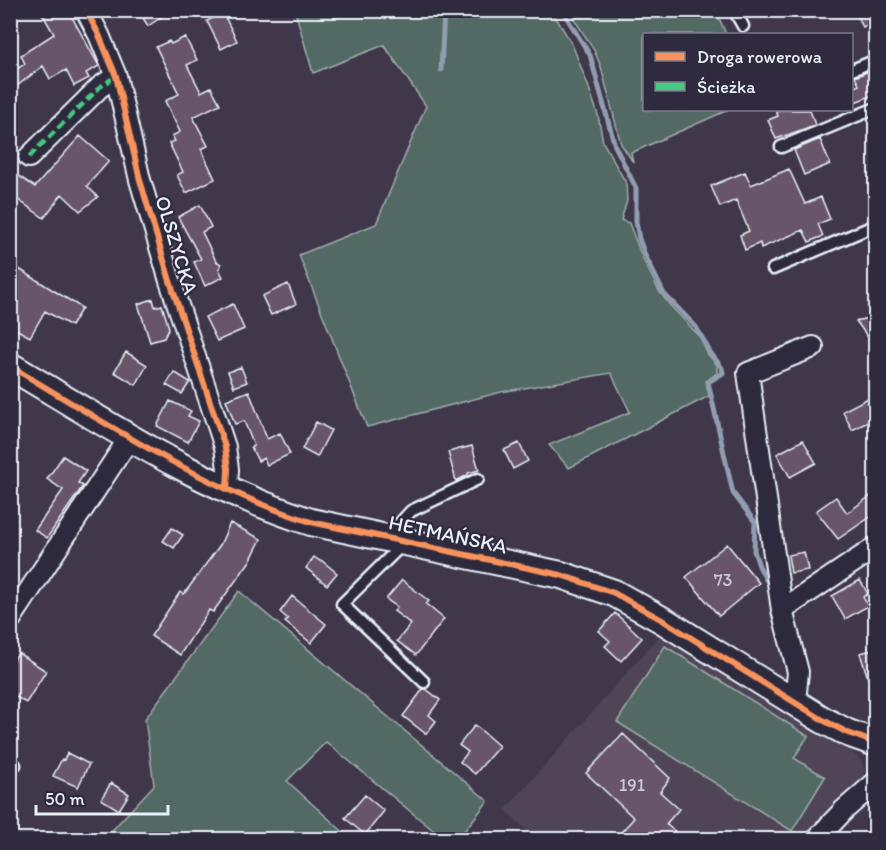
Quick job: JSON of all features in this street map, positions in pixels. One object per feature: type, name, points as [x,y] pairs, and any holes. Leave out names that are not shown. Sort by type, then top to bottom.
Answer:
[{"type":"street","name":"OLSZYCKA","points":[[86,10],[116,76],[140,180],[170,281],[225,447],[228,469],[227,490]]},
{"type":"street","points":[[29,157],[100,87],[116,76]]},
{"type":"street","points":[[795,702],[798,672],[782,610],[748,373],[813,347]]},
{"type":"street","name":"HETMAŃSKA","points":[[10,366],[130,437],[227,490],[276,510],[311,522],[561,575],[614,593],[848,733],[876,743]]},
{"type":"street","points":[[10,620],[130,437]]},
{"type":"street","points":[[782,610],[876,548]]},
{"type":"street","points":[[816,840],[844,810],[876,782]]},
{"type":"lane","points":[[734,10],[743,26]]},
{"type":"lane","points":[[853,70],[876,60]]},
{"type":"lane","points":[[781,147],[876,108]]},
{"type":"lane","points":[[773,269],[876,225]]},
{"type":"lane","points":[[424,682],[342,604],[396,540],[411,511],[478,479]]},
{"type":"shaded area","points":[[663,632],[843,744],[860,759],[865,770],[861,783],[842,798],[803,839],[537,839],[505,810]]},
{"type":"green space","points":[[295,11],[552,11],[572,44],[598,115],[603,142],[626,183],[627,201],[621,220],[629,223],[642,257],[659,291],[700,337],[707,353],[717,365],[717,373],[706,381],[709,396],[569,468],[549,445],[630,412],[611,373],[501,392],[367,427],[299,255],[376,224],[426,106],[384,45],[313,73]]},
{"type":"green space","points":[[569,11],[716,11],[726,33],[643,33],[643,111],[726,111],[631,153],[633,162],[621,144],[601,67],[594,50]]},
{"type":"green space","points":[[239,591],[488,801],[458,839],[444,839],[326,742],[287,781],[351,839],[104,839],[154,785],[145,719]]},
{"type":"green space","points":[[665,646],[808,736],[794,758],[825,777],[792,831],[617,722]]},
{"type":"building","points":[[40,10],[68,10],[99,66],[86,73],[89,78],[74,86],[66,70],[50,79],[43,66],[17,86],[10,78],[10,73],[25,64],[21,55],[54,34]]},
{"type":"building","points":[[138,10],[172,10],[148,26]]},
{"type":"building","points":[[854,10],[876,10],[876,21],[863,27]]},
{"type":"building","points":[[223,13],[237,41],[221,49],[207,21]]},
{"type":"building","points":[[185,37],[197,60],[187,65],[201,92],[211,87],[220,104],[193,117],[208,146],[201,149],[215,179],[186,193],[177,175],[183,172],[169,143],[175,141],[172,136],[180,132],[165,101],[179,94],[156,47],[169,41],[171,44]]},
{"type":"building","points":[[876,68],[876,94],[855,102],[853,88],[859,85],[855,77]]},
{"type":"building","points":[[776,111],[810,111],[815,125],[776,139],[768,120],[778,116]]},
{"type":"building","points":[[80,136],[109,161],[87,186],[98,197],[80,211],[62,194],[44,218],[10,194],[10,170],[35,187]]},
{"type":"building","points":[[820,139],[830,164],[804,175],[794,150]]},
{"type":"building","points":[[789,169],[805,204],[821,197],[830,219],[818,224],[823,236],[809,242],[803,230],[761,248],[760,243],[745,250],[740,235],[749,231],[736,200],[720,207],[711,186],[745,172],[751,185]]},
{"type":"building","points":[[200,205],[211,227],[202,232],[216,261],[221,264],[219,269],[223,277],[205,286],[194,262],[201,259],[178,217]]},
{"type":"building","points":[[19,269],[82,308],[71,326],[45,311],[30,337],[10,326],[10,270],[17,273]]},
{"type":"building","points":[[288,284],[296,304],[271,315],[262,296]]},
{"type":"building","points":[[153,299],[155,307],[162,305],[169,328],[164,338],[150,342],[138,304]]},
{"type":"building","points":[[233,304],[244,329],[217,341],[205,317]]},
{"type":"building","points":[[876,316],[876,348],[856,321]]},
{"type":"building","points":[[126,352],[147,365],[136,385],[114,372]]},
{"type":"building","points":[[241,367],[247,382],[234,387],[228,372]]},
{"type":"building","points":[[174,372],[190,382],[182,394],[166,385]]},
{"type":"building","points":[[249,391],[267,439],[280,433],[290,454],[267,465],[264,458],[258,461],[251,447],[254,446],[244,421],[235,424],[226,400]]},
{"type":"building","points":[[876,394],[876,418],[852,430],[843,411]]},
{"type":"building","points":[[170,401],[191,411],[188,416],[199,421],[188,442],[157,426]]},
{"type":"building","points":[[316,422],[331,430],[317,457],[302,449]]},
{"type":"building","points":[[803,440],[816,463],[790,477],[777,454]]},
{"type":"building","points":[[519,443],[528,461],[513,469],[504,450]]},
{"type":"building","points":[[472,446],[479,470],[468,473],[456,481],[448,452]]},
{"type":"building","points":[[63,456],[86,471],[78,483],[83,486],[47,538],[35,530],[63,490],[47,479]]},
{"type":"building","points":[[876,492],[876,513],[838,539],[816,511],[836,497],[847,513]]},
{"type":"building","points":[[230,523],[261,539],[250,561],[213,612],[209,610],[180,655],[151,636],[180,592],[184,594],[220,545]]},
{"type":"building","points":[[172,528],[183,535],[174,548],[163,541]]},
{"type":"building","points":[[727,544],[759,583],[719,616],[686,577]]},
{"type":"building","points":[[804,552],[808,570],[791,573],[788,555]]},
{"type":"building","points":[[314,557],[337,573],[327,585],[306,568]]},
{"type":"building","points":[[402,580],[429,601],[426,604],[444,619],[416,655],[397,641],[411,624],[394,611],[397,607],[386,599]]},
{"type":"building","points":[[860,580],[868,594],[863,597],[868,606],[845,619],[832,596]]},
{"type":"building","points":[[292,596],[326,624],[311,643],[285,622],[288,619],[280,612]]},
{"type":"building","points":[[615,613],[642,638],[621,661],[605,646],[610,641],[599,631]]},
{"type":"building","points":[[876,649],[876,691],[872,691],[860,653]]},
{"type":"building","points":[[18,653],[46,671],[26,703],[10,693],[10,665]]},
{"type":"building","points":[[423,689],[440,700],[429,715],[436,721],[426,734],[403,716]]},
{"type":"building","points":[[475,725],[499,746],[475,774],[460,762],[468,752],[459,745]]},
{"type":"building","points":[[623,734],[670,778],[660,792],[679,809],[666,824],[684,840],[614,840],[634,818],[586,773]]},
{"type":"building","points":[[67,753],[89,764],[78,787],[53,776]]},
{"type":"building","points":[[111,783],[129,794],[119,810],[101,799]]},
{"type":"building","points":[[365,795],[384,811],[365,835],[345,818]]},
{"type":"waterway","points":[[441,70],[444,10]]},
{"type":"waterway","points":[[562,10],[590,55],[615,146],[636,188],[636,222],[645,255],[664,294],[696,327],[722,368],[723,373],[708,382],[733,493],[755,522],[754,551],[770,587]]},
{"type":"marked path","points":[[29,157],[100,87],[116,76]]},
{"type":"cycle path","points":[[86,10],[116,76],[140,180],[170,281],[225,447],[228,469],[227,490]]},
{"type":"cycle path","points":[[10,366],[156,453],[231,491],[271,508],[311,522],[561,575],[614,593],[664,621],[823,720],[848,733],[876,743]]}]
